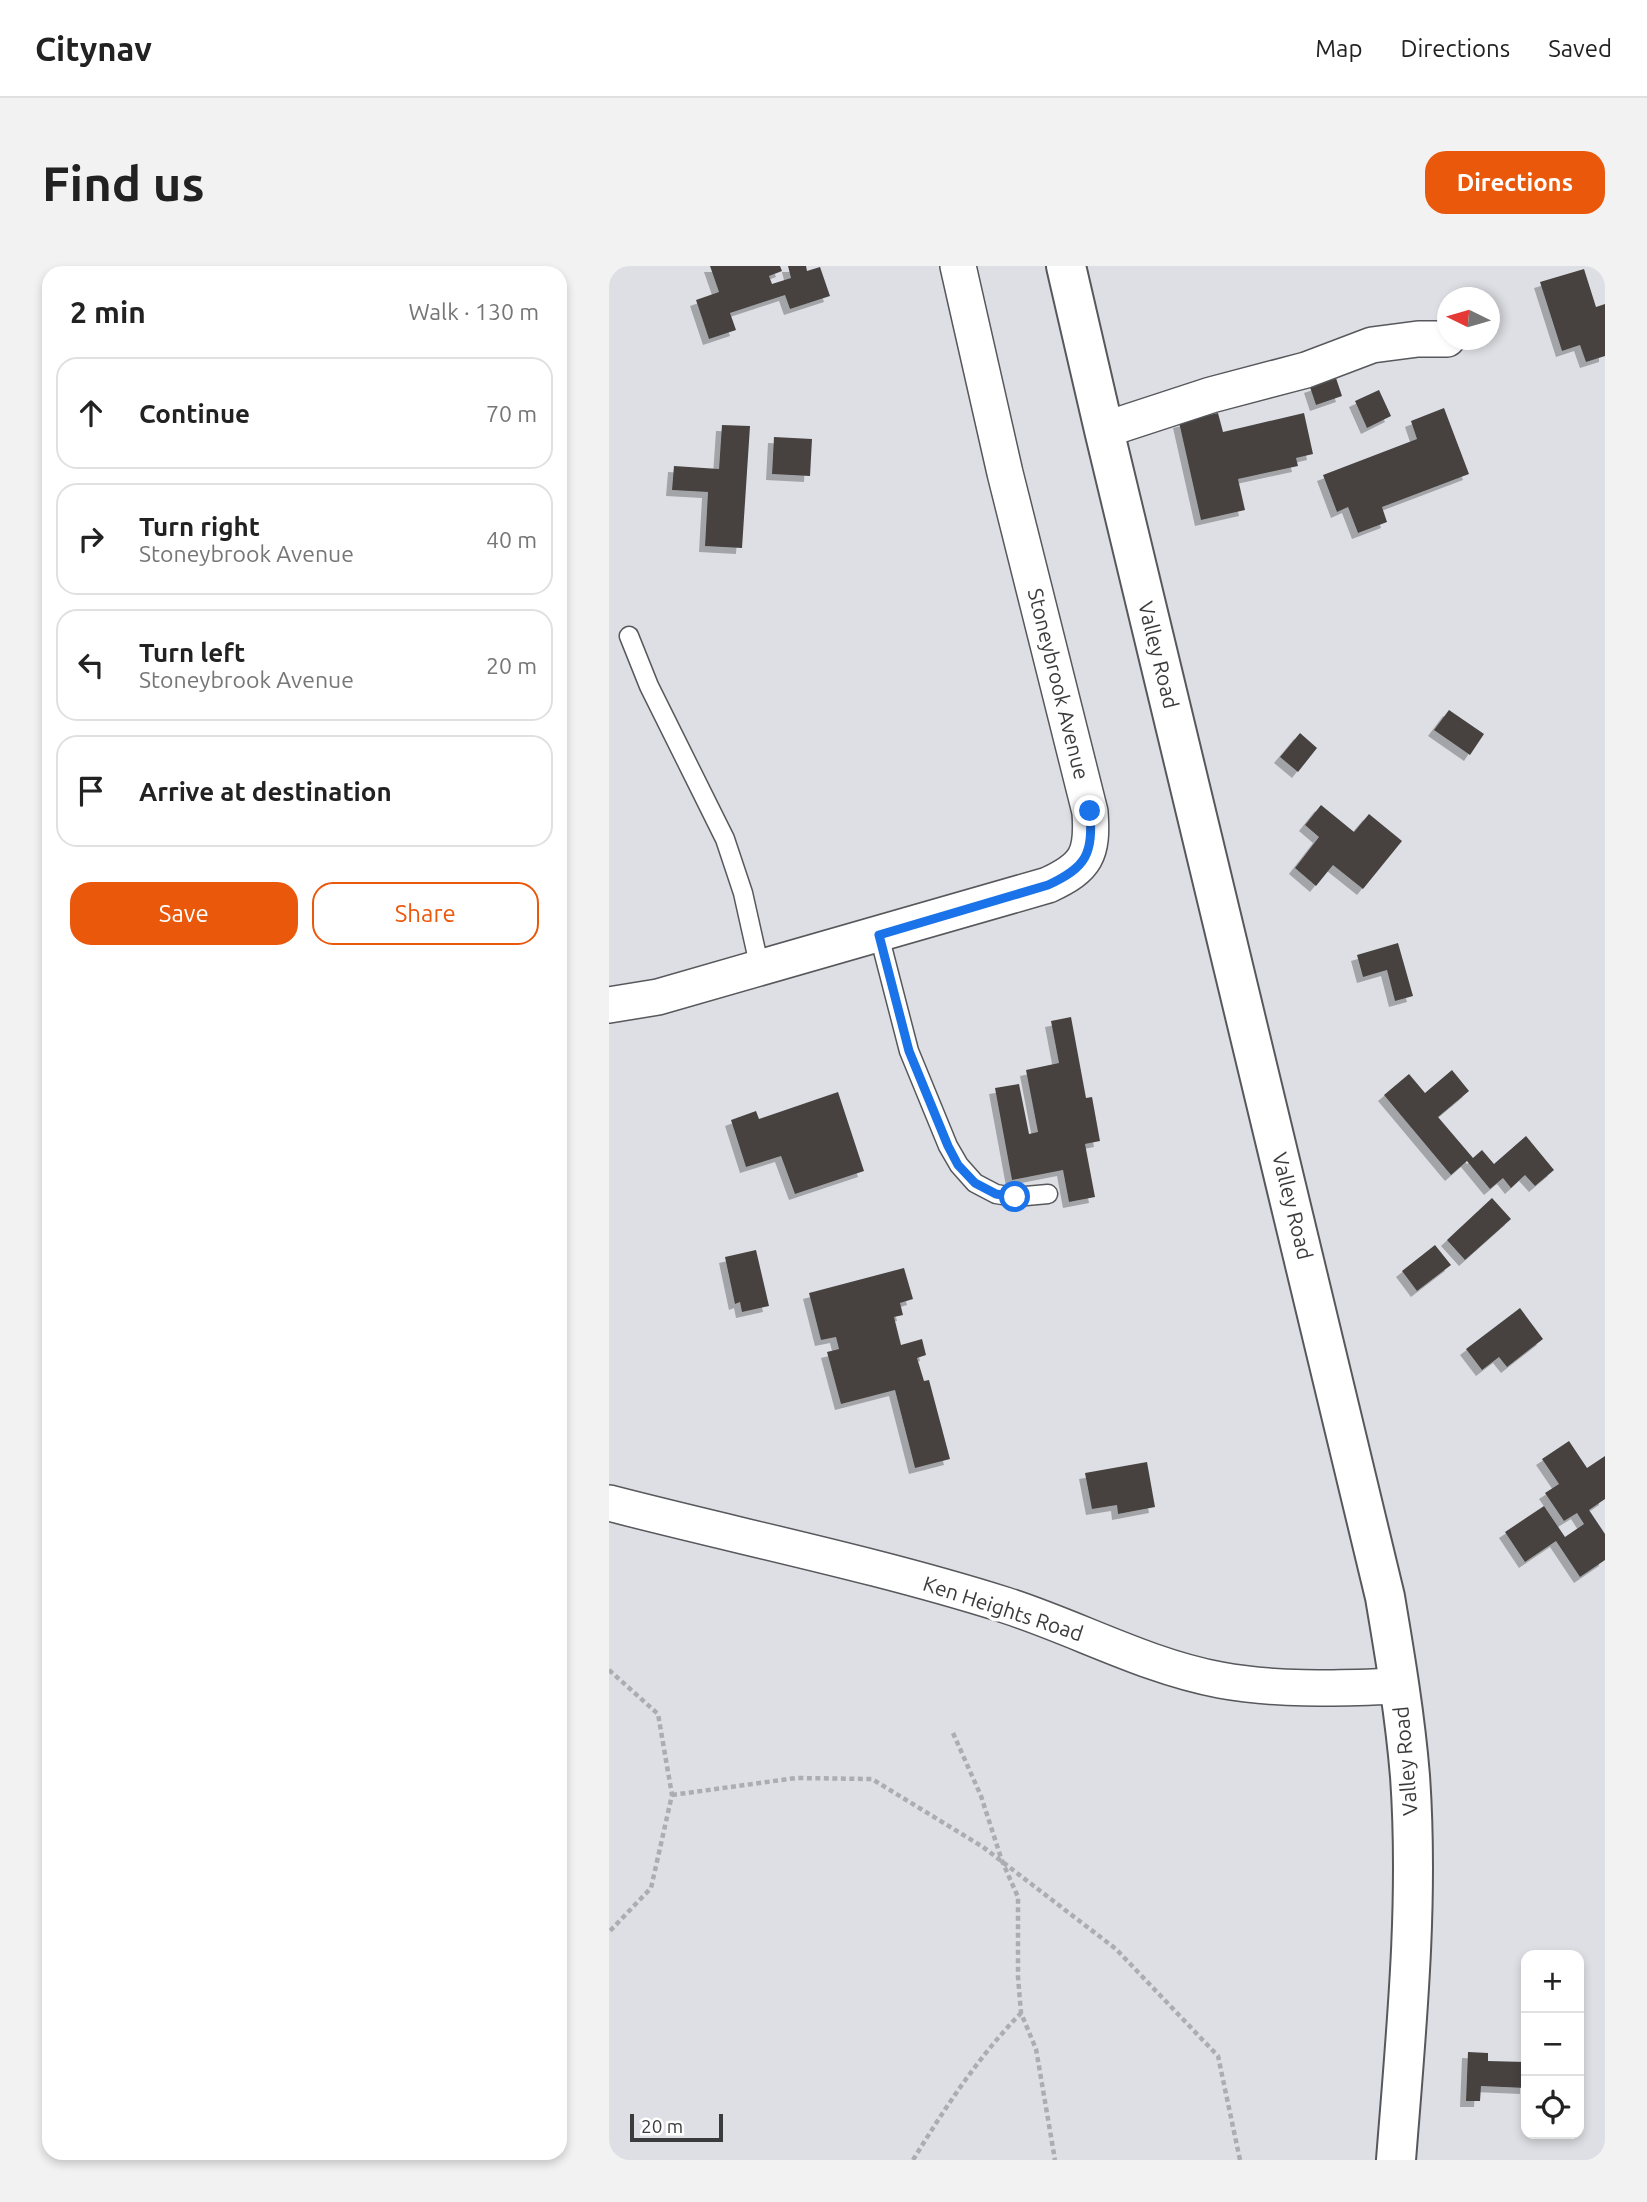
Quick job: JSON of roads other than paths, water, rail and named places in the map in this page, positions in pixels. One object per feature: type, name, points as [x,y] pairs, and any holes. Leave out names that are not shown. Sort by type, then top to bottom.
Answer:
[{"type":"street","name":"Stoneybrook Avenue","points":[[609,1005],[658,997],[1048,885],[1070,875],[1090,850],[1090,811],[1005,473],[958,266]]},
{"type":"street","name":"Valley Road","points":[[1066,266],[1385,1597],[1400,1686],[1410,1778],[1411,1928],[1396,2160]]},
{"type":"street","points":[[1104,430],[1211,396],[1306,370],[1372,345],[1437,339]]},
{"type":"street","name":"Ken Heights Road","points":[[609,1503],[902,1576],[1005,1605],[1182,1670],[1220,1680],[1300,1689],[1400,1686]]},
{"type":"lane","points":[[629,636],[649,686],[725,839],[743,893],[760,969]]},
{"type":"lane","points":[[879,935],[909,1051],[958,1165],[975,1183],[996,1194],[1015,1197],[1048,1194]]}]
